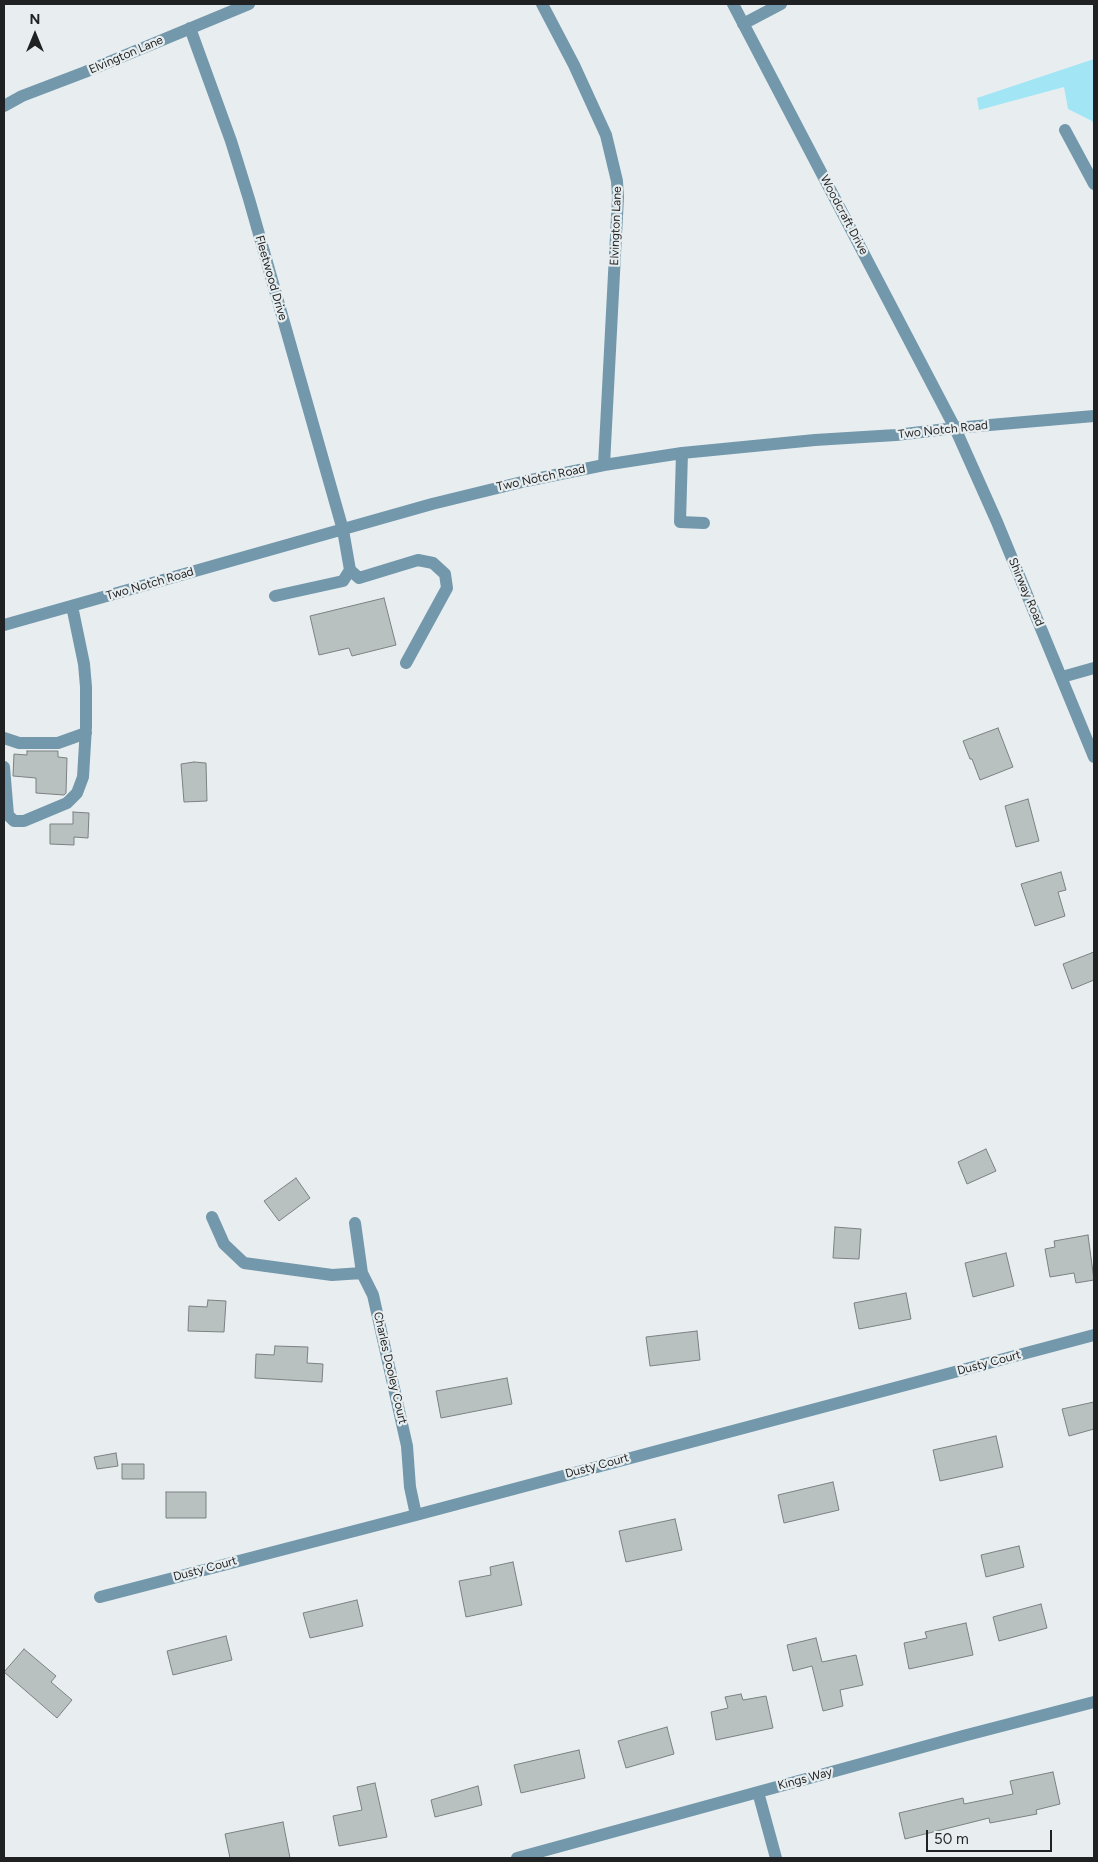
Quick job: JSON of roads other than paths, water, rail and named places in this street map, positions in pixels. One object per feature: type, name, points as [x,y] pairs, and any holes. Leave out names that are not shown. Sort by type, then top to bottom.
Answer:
[{"type":"street","name":"Elvington Lane","points":[[4,106],[22,96],[249,4]]},
{"type":"street","name":"Elvington Lane","points":[[542,4],[574,65],[606,136],[617,181],[618,206],[604,465]]},
{"type":"street","name":"Woodcraft Drive","points":[[732,4],[955,428]]},
{"type":"street","points":[[743,24],[781,4]]},
{"type":"street","name":"Fleetwood Drive","points":[[190,28],[231,140],[342,530],[350,570]]},
{"type":"street","points":[[1064,130],[1094,184]]},
{"type":"street","name":"Two Notch Road","points":[[4,625],[432,504],[526,480],[604,465],[682,454],[815,440],[896,435],[1094,416]]},
{"type":"street","name":"Shirway Road","points":[[955,428],[997,522],[1094,757]]},
{"type":"street","points":[[682,454],[680,522],[704,523]]},
{"type":"street","points":[[275,596],[343,581],[350,570],[359,578],[418,560],[433,563],[445,574],[448,588],[406,663]]},
{"type":"street","points":[[4,767],[8,815],[14,821],[24,821],[67,803],[77,794],[83,777],[86,733],[86,687],[84,664],[72,606]]},
{"type":"street","points":[[1062,677],[1094,668]]},
{"type":"street","points":[[4,738],[18,743],[58,743],[86,733]]},
{"type":"street","points":[[212,1216],[224,1244],[244,1263],[332,1275],[362,1273]]},
{"type":"street","name":"Charles Dooley Court","points":[[355,1223],[362,1273],[373,1295],[384,1334],[407,1446],[410,1487],[416,1515]]},
{"type":"street","name":"Dusty Court","points":[[100,1597],[1094,1335]]},
{"type":"street","name":"Kings Way","points":[[517,1858],[1094,1702]]},
{"type":"street","points":[[758,1792],[776,1858]]}]
